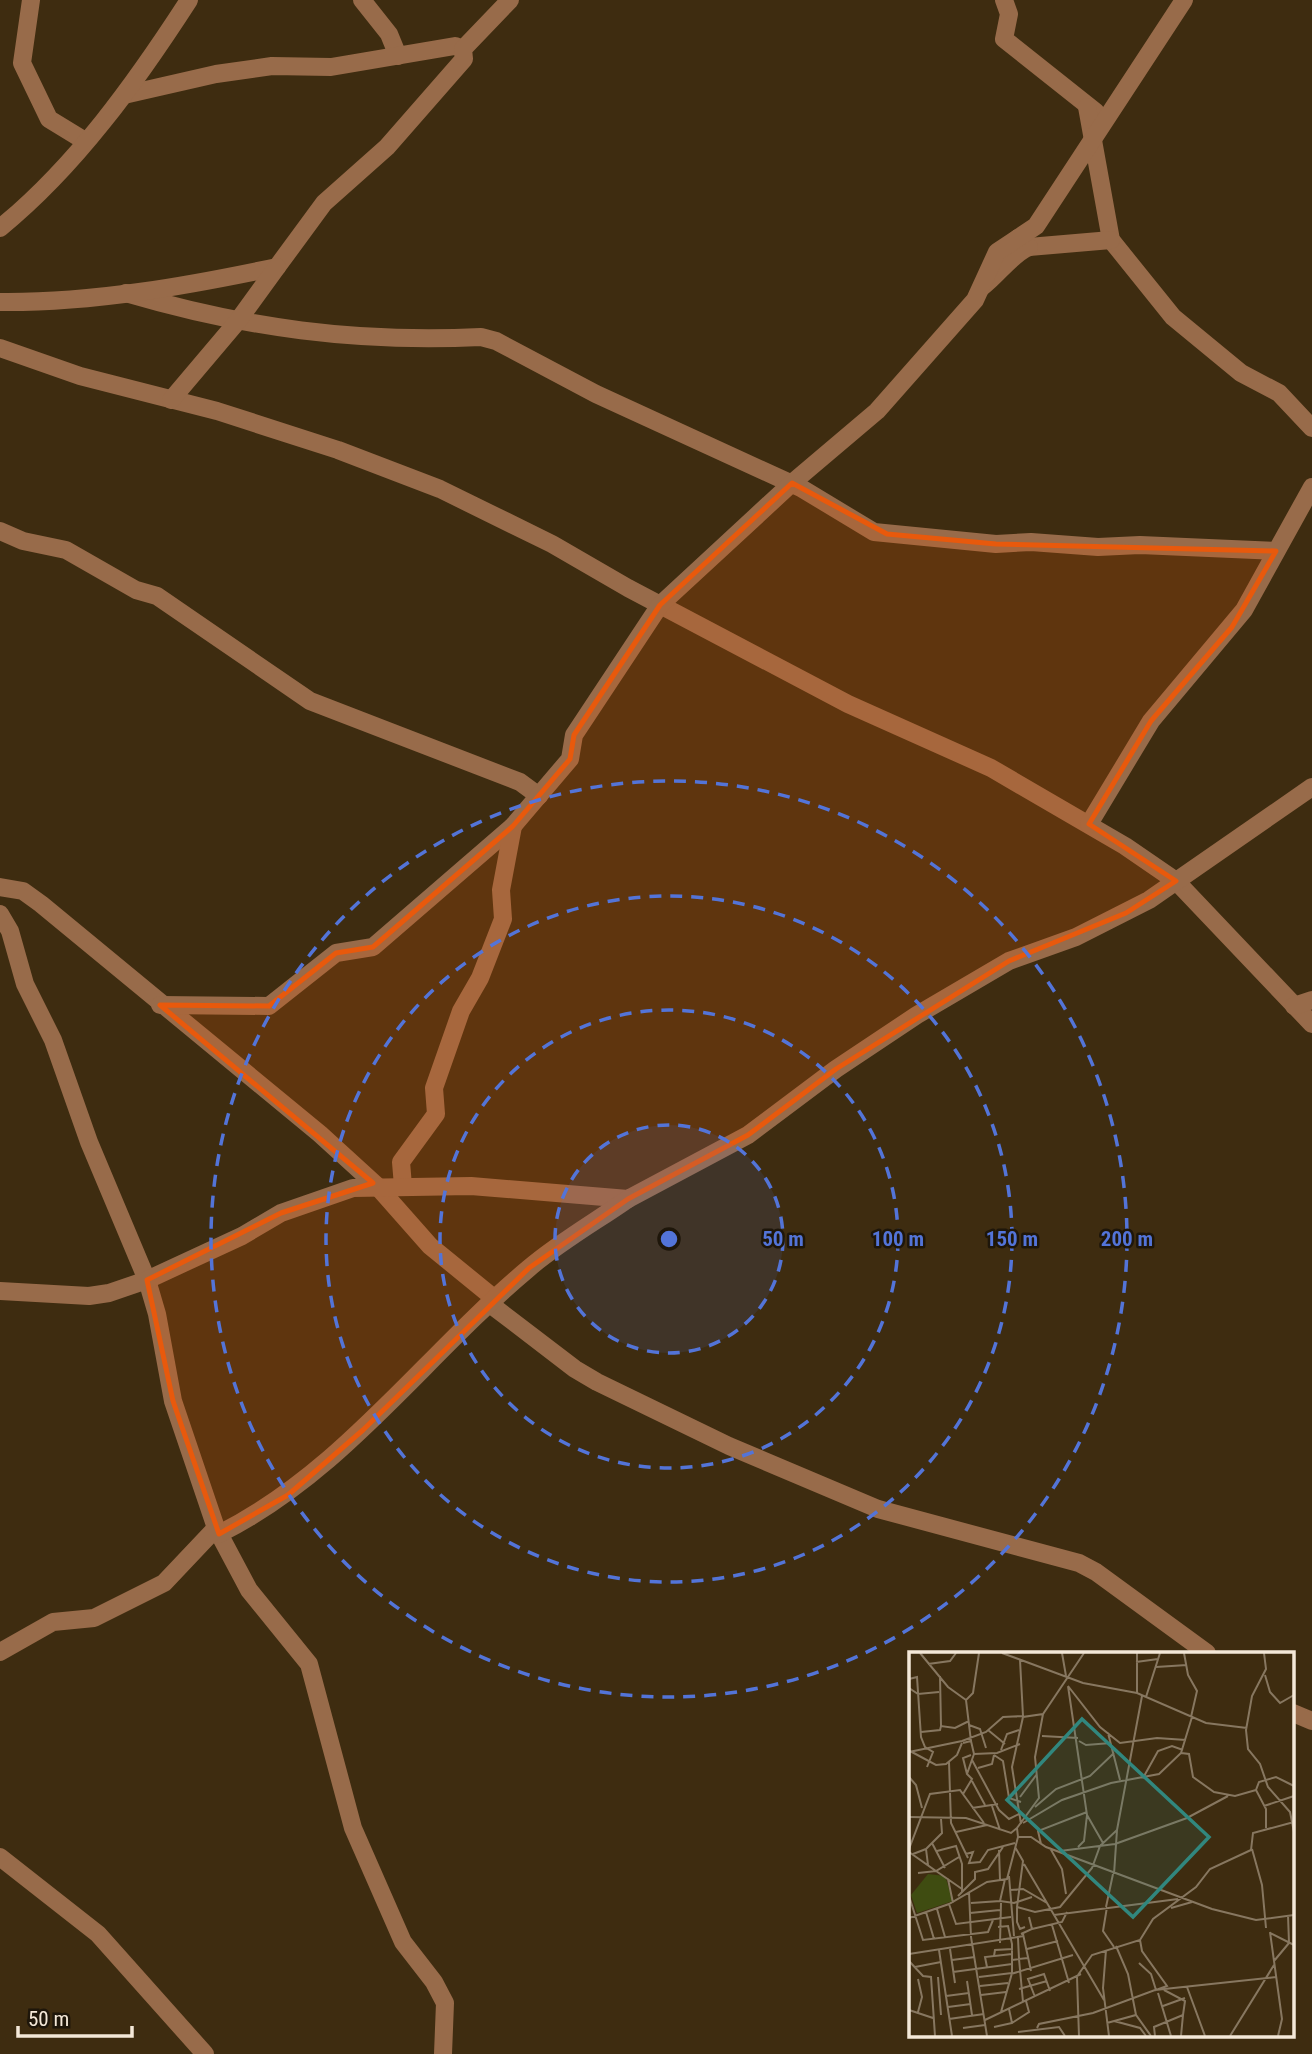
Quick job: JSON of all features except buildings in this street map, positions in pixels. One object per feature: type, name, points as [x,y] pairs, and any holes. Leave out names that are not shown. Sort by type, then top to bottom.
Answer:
[{"type":"street","points":[[31,0],[22,63],[50,119],[85,141]]},
{"type":"street","points":[[0,228],[62,169],[124,95],[190,0]]},
{"type":"street","points":[[362,0],[389,34],[398,56]]},
{"type":"street","points":[[171,400],[237,322],[324,203],[387,147],[464,59],[463,49],[510,0]]},
{"type":"street","points":[[1004,0],[1009,14],[1004,38],[1087,107],[1107,118]]},
{"type":"street","points":[[1024,242],[1184,0]]},
{"type":"street","points":[[124,95],[216,74],[272,66],[331,67],[454,46],[463,49]]},
{"type":"street","points":[[1087,107],[1111,240],[1173,317],[1241,373],[1279,393],[1312,428]]},
{"type":"street","points":[[160,1005],[269,1006],[336,953],[373,947],[513,826],[570,760],[574,735],[660,605],[792,483],[877,411],[975,300],[997,252],[1024,242],[1111,240]]},
{"type":"street","points":[[0,302],[43,303],[126,293],[277,267]]},
{"type":"street","points":[[126,293],[200,315],[285,331],[386,339],[481,337],[596,394],[792,483],[864,527],[887,534],[996,544],[1031,542],[1098,547],[1140,545],[1276,551]]},
{"type":"street","points":[[0,348],[80,376],[217,411],[338,450],[440,489],[552,544],[660,605],[848,704],[991,768],[1089,824],[1176,881],[1312,1024]]},
{"type":"street","points":[[1089,824],[1151,721],[1232,627],[1312,486]]},
{"type":"street","points":[[0,531],[23,541],[66,550],[136,590],[157,596],[310,701],[520,782],[539,796]]},
{"type":"street","points":[[0,1652],[53,1622],[94,1618],[164,1583],[218,1531],[288,1495],[363,1430],[529,1268],[628,1199],[748,1135],[836,1069],[1009,961],[1076,937],[1126,913],[1312,786]]},
{"type":"street","points":[[403,1186],[401,1162],[436,1114],[434,1088],[461,1011],[480,978],[503,919],[501,890],[513,826]]},
{"type":"street","points":[[0,887],[23,891],[41,904],[160,1005],[320,1134],[377,1186],[430,1246],[575,1369],[597,1382],[801,1478],[878,1509],[1053,1555],[1096,1572],[1206,1652]]},
{"type":"street","points":[[0,914],[10,931],[25,984],[53,1040],[89,1142],[147,1280],[157,1314],[173,1401],[218,1531],[249,1590],[309,1664],[353,1828],[381,1898],[404,1942],[434,1982],[445,2003],[443,2054]]},
{"type":"street","points":[[1294,1006],[1312,1000]]},
{"type":"street","points":[[0,1291],[89,1296],[147,1280],[315,1198],[353,1188],[471,1186],[628,1199]]},
{"type":"street","points":[[1294,1713],[1312,1721]]},
{"type":"street","points":[[0,1857],[98,1934],[205,2054]]},
{"type":"highlighted area","points":[[792,483],[887,534],[996,544],[1276,551],[1232,627],[1151,721],[1089,824],[1176,881],[1126,913],[1009,961],[836,1069],[748,1135],[628,1199],[529,1268],[363,1430],[288,1495],[219,1534],[173,1401],[147,1280],[281,1213],[373,1183],[160,1005],[269,1006],[336,953],[373,947],[513,826],[570,759],[574,735],[660,605]]}]
